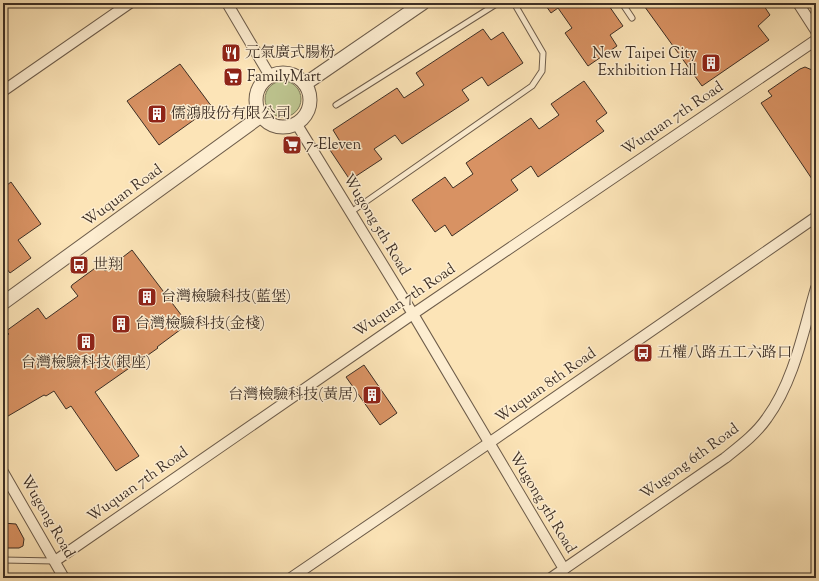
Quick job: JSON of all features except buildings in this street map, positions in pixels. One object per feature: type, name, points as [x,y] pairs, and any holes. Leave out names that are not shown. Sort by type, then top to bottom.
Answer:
[{"type":"street","points":[[3,90],[130,3]]},
{"type":"street","points":[[227,3],[270,76]]},
{"type":"street","points":[[305,84],[423,3]]},
{"type":"street","points":[[798,3],[816,31]]},
{"type":"street","name":"Wuquan 7th Road","points":[[54,561],[413,314],[816,40]]},
{"type":"street","points":[[285,73],[293,75],[305,84],[309,91],[310,106],[302,119],[289,126],[274,124],[261,116],[256,102],[257,94],[259,87],[270,76],[285,73]]},
{"type":"street","name":"Wuquan Road","points":[[3,303],[261,116]]},
{"type":"street","name":"Wugong 5th Road","points":[[296,123],[413,314],[564,569]]},
{"type":"street","name":"Wuquan 8th Road","points":[[291,578],[490,443],[816,217]]},
{"type":"street","name":"Wugong 6th Road","points":[[551,578],[725,458],[748,440],[767,419],[782,394],[792,368],[816,288]]},
{"type":"street","name":"Wugong Road","points":[[3,472],[64,578]]},
{"type":"lane","points":[[336,106],[498,3]]},
{"type":"lane","points":[[351,212],[532,86],[542,70],[543,53],[514,3]]},
{"type":"lane","points":[[622,3],[632,18]]},
{"type":"lane","points":[[3,560],[54,561]]},
{"type":"green space","points":[[287,81],[296,86],[300,92],[300,106],[296,112],[287,117],[279,117],[270,112],[266,106],[265,95],[270,86],[276,82]]},
{"type":"place","name":"元氣廣式腸粉","points":[[231,53]]},
{"type":"place","name":"New Taipei City Exhibition Hall","points":[[711,63]]},
{"type":"place","name":"FamilyMart","points":[[233,77]]},
{"type":"place","name":"儒鴻股份有限公司","points":[[157,114]]},
{"type":"place","name":"7-Eleven","points":[[292,145]]},
{"type":"place","name":"世翔","points":[[79,265]]},
{"type":"place","name":"台灣檢驗科技(藍堡)","points":[[147,297]]},
{"type":"place","name":"台灣檢驗科技(金棧)","points":[[121,324]]},
{"type":"place","name":"台灣檢驗科技(銀座)","points":[[86,342]]},
{"type":"place","name":"五權八路五工六路口","points":[[643,353]]},
{"type":"place","name":"台灣檢驗科技(黃居)","points":[[372,395]]}]
